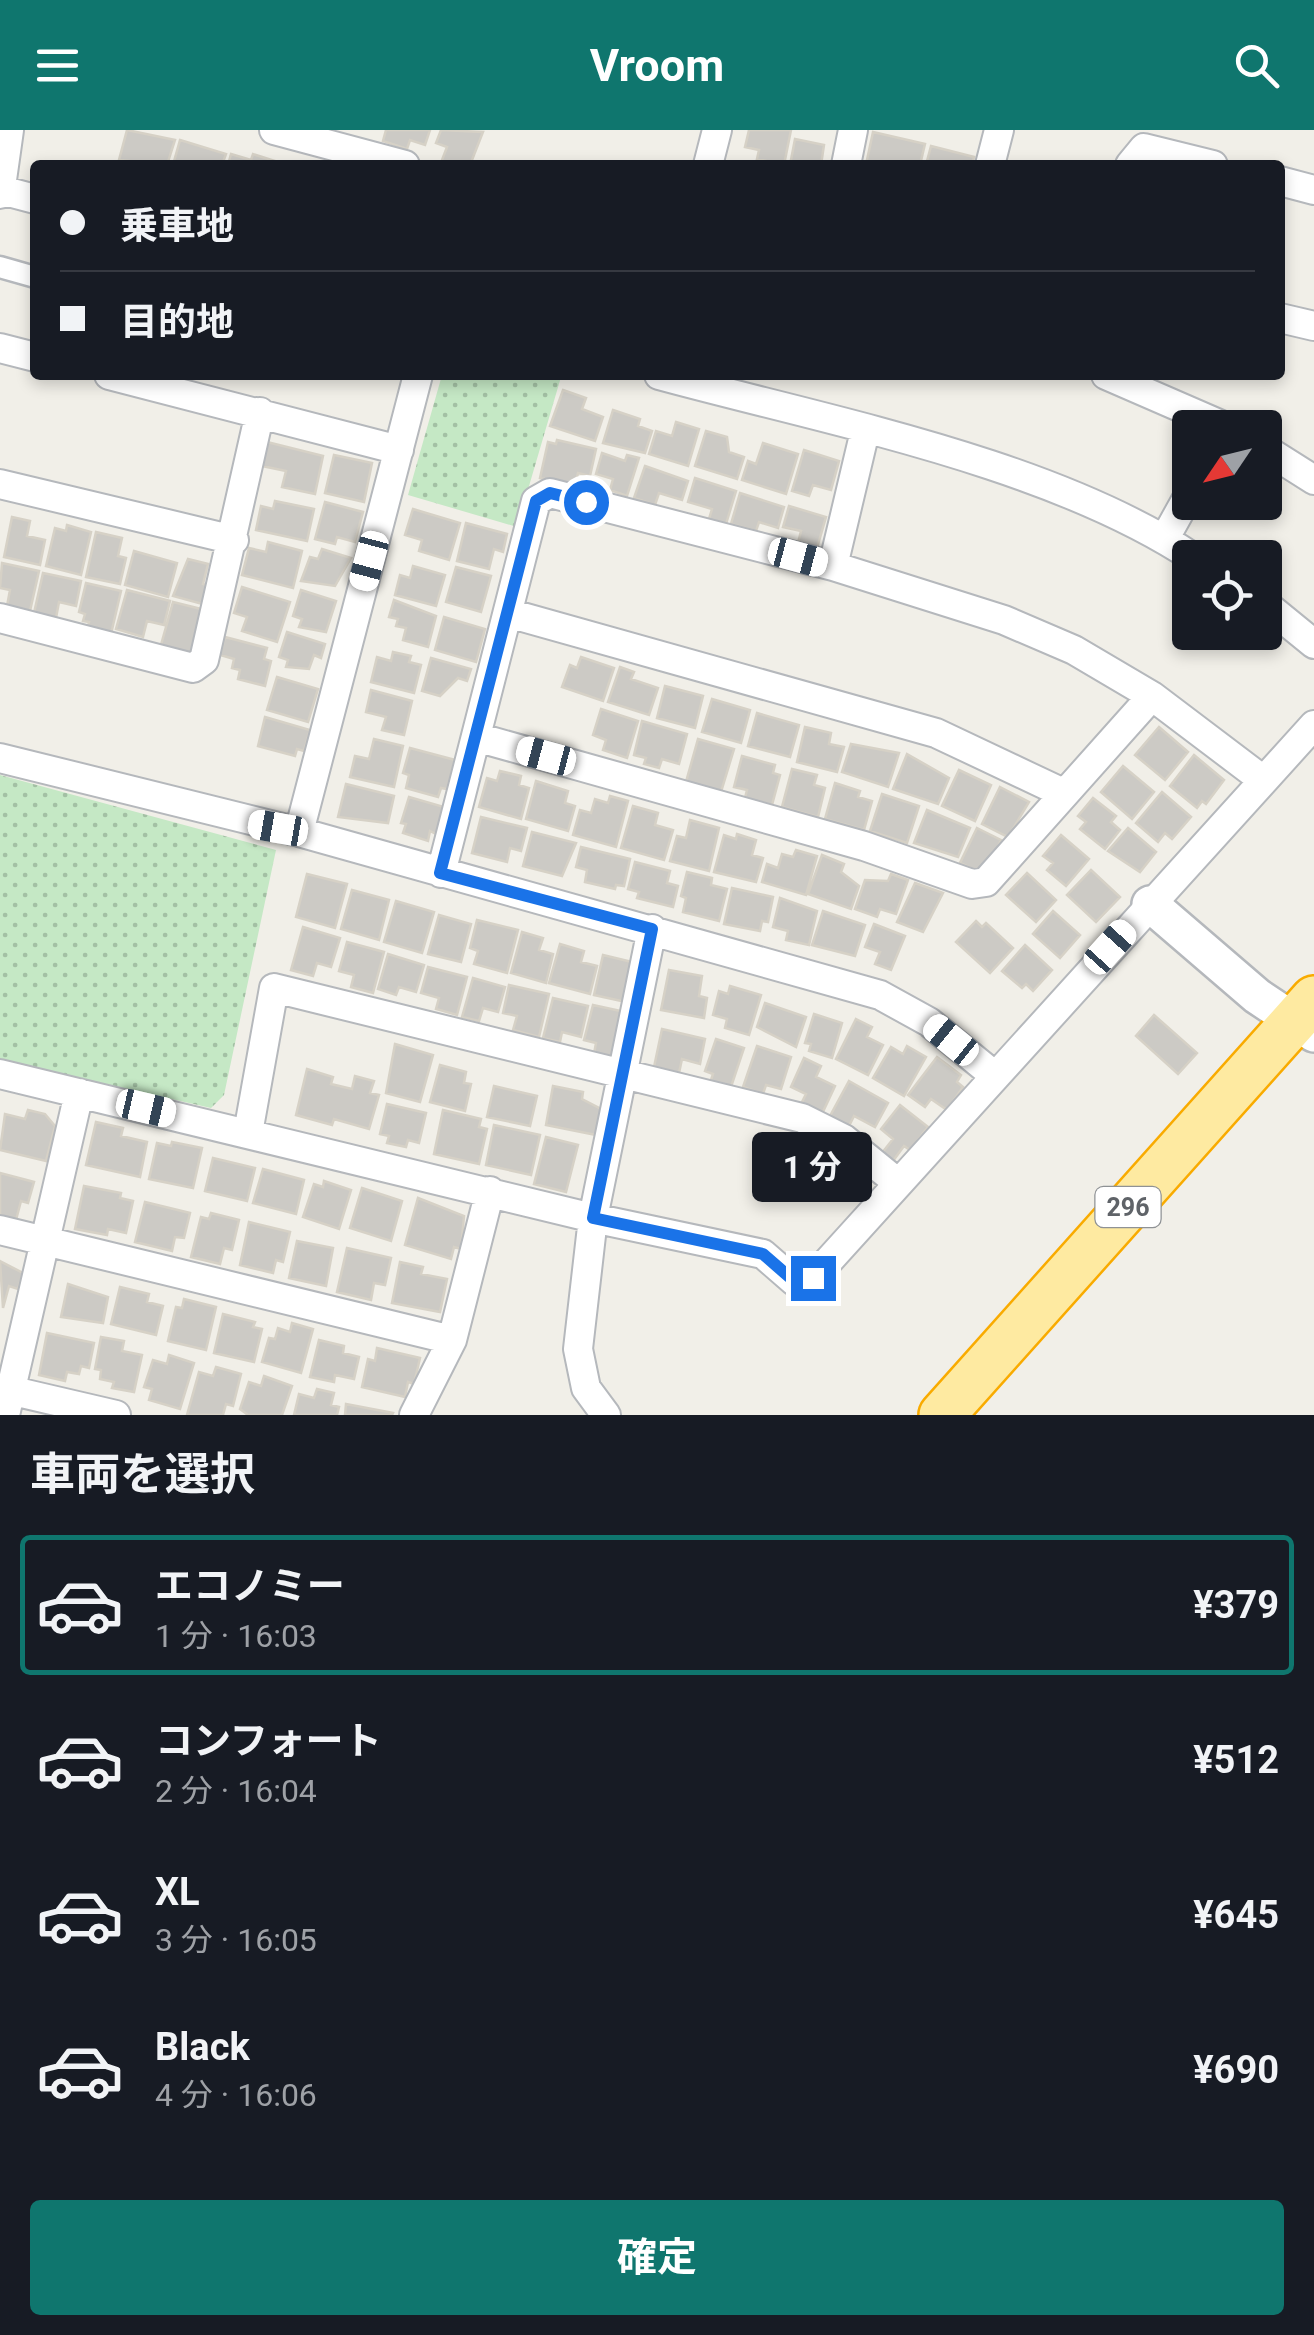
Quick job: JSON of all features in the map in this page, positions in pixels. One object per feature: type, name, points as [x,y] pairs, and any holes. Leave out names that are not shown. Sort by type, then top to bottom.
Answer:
[{"type":"highway","name":"296","points":[[942,1415],[1307,1018]]},
{"type":"street","points":[[9,130],[0,192],[30,198]]},
{"type":"street","points":[[274,130],[336,156],[367,160]]},
{"type":"street","points":[[709,160],[717,130]]},
{"type":"street","points":[[847,160],[853,130]]},
{"type":"street","points":[[991,160],[999,130]]},
{"type":"street","points":[[1134,160],[1144,148],[1193,160]]},
{"type":"street","points":[[1285,182],[1314,190]]},
{"type":"street","points":[[0,268],[30,275]]},
{"type":"street","points":[[1285,319],[1314,326]]},
{"type":"street","points":[[0,348],[30,356]]},
{"type":"street","points":[[129,380],[399,450]]},
{"type":"street","points":[[299,832],[414,380]]},
{"type":"street","points":[[677,380],[1027,477],[1172,543]]},
{"type":"street","points":[[1118,380],[1187,410]]},
{"type":"street","points":[[0,618],[192,668],[204,660],[260,412]]},
{"type":"street","points":[[833,566],[865,431]]},
{"type":"street","points":[[1282,460],[1314,480]]},
{"type":"street","points":[[0,484],[234,540]]},
{"type":"street","points":[[440,873],[536,501],[550,493],[833,566],[1004,620],[1074,650],[1152,696],[1264,780]]},
{"type":"street","points":[[1165,538],[1175,520]]},
{"type":"street","points":[[508,612],[936,733],[1063,794]]},
{"type":"street","points":[[1282,618],[1314,644]]},
{"type":"street","points":[[476,737],[864,846],[972,884],[986,882],[1152,696]]},
{"type":"street","points":[[0,1074],[593,1218],[763,1254],[794,1281],[813,1278],[1314,726]]},
{"type":"street","points":[[0,758],[299,832],[880,995],[929,1022],[995,1076]]},
{"type":"street","points":[[1150,904],[1307,1018]]},
{"type":"street","points":[[606,1415],[580,1372],[593,1218],[652,929]]},
{"type":"street","points":[[248,1132],[274,988],[802,1118],[844,1139],[898,1184]]},
{"type":"street","points":[[78,1092],[5,1398],[116,1415]]},
{"type":"street","points":[[414,1415],[452,1340],[490,1191]]},
{"type":"street","points":[[0,1230],[452,1340]]},
{"type":"green space","points":[[441,380],[560,380],[517,527],[408,495]]},
{"type":"green space","points":[[0,775],[276,850],[224,1095],[211,1108],[0,1060]]},
{"type":"building","points":[[127,130],[175,140],[169,160],[119,160]]},
{"type":"building","points":[[386,130],[430,130],[425,145],[410,140],[407,149],[383,141]]},
{"type":"building","points":[[441,130],[483,132],[472,160],[442,160],[447,147],[436,143]]},
{"type":"building","points":[[749,130],[791,130],[785,160],[757,159],[759,150],[745,147]]},
{"type":"building","points":[[873,132],[925,144],[921,160],[867,160]]},
{"type":"building","points":[[795,139],[824,145],[822,160],[791,160]]},
{"type":"building","points":[[180,140],[226,154],[224,160],[174,160]]},
{"type":"building","points":[[931,146],[974,157],[973,160],[927,160]]},
{"type":"building","points":[[231,154],[251,160],[229,160]]},
{"type":"building","points":[[563,390],[586,398],[582,409],[603,417],[595,441],[550,426]]},
{"type":"building","points":[[613,410],[640,419],[638,426],[652,431],[645,453],[603,443]]},
{"type":"building","points":[[676,422],[699,429],[688,466],[649,454],[656,431],[672,436]]},
{"type":"building","points":[[706,431],[727,437],[729,452],[744,457],[737,479],[695,466]]},
{"type":"building","points":[[557,440],[596,449],[590,476],[578,473],[575,486],[540,478],[548,442],[556,444]]},
{"type":"building","points":[[267,442],[323,456],[315,494],[282,487],[286,471],[262,466]]},
{"type":"building","points":[[763,443],[798,454],[786,494],[742,480],[748,461],[756,464]]},
{"type":"building","points":[[804,450],[839,461],[831,490],[813,485],[809,496],[792,491]]},
{"type":"building","points":[[602,453],[625,461],[627,455],[639,458],[627,496],[610,490],[613,479],[596,474]]},
{"type":"building","points":[[334,455],[372,463],[364,502],[325,493]]},
{"type":"building","points":[[645,466],[688,481],[682,500],[659,493],[655,505],[634,498]]},
{"type":"building","points":[[695,478],[736,491],[726,524],[709,519],[712,509],[688,502]]},
{"type":"building","points":[[740,493],[784,507],[778,528],[759,522],[756,531],[731,524]]},
{"type":"building","points":[[275,501],[314,509],[307,541],[256,530],[261,506],[273,509]]},
{"type":"building","points":[[325,502],[363,512],[355,542],[337,537],[335,544],[315,539]]},
{"type":"building","points":[[789,506],[826,517],[817,548],[798,543],[801,531],[783,527]]},
{"type":"building","points":[[413,509],[460,523],[449,560],[419,551],[422,540],[405,535]]},
{"type":"building","points":[[12,517],[30,521],[27,536],[45,540],[40,565],[4,557]]},
{"type":"building","points":[[466,523],[507,534],[503,552],[494,549],[489,569],[457,561]]},
{"type":"building","points":[[67,525],[91,532],[81,575],[46,566],[55,528],[66,531]]},
{"type":"building","points":[[96,532],[122,538],[118,556],[126,558],[120,584],[86,577]]},
{"type":"building","points":[[268,542],[302,551],[293,588],[242,575],[249,548],[266,552]]},
{"type":"building","points":[[322,549],[351,558],[335,586],[301,581],[310,557],[318,559]]},
{"type":"building","points":[[134,551],[177,563],[168,597],[125,585]]},
{"type":"building","points":[[188,559],[208,564],[203,584],[211,587],[206,605],[173,596]]},
{"type":"building","points":[[2,563],[39,571],[30,611],[7,606],[10,590],[0,588]]},
{"type":"building","points":[[413,566],[445,575],[436,606],[395,595],[400,575],[410,578]]},
{"type":"building","points":[[456,567],[491,576],[481,612],[446,602]]},
{"type":"building","points":[[43,573],[81,581],[76,606],[59,602],[56,618],[34,613]]},
{"type":"building","points":[[86,583],[121,591],[111,634],[87,629],[89,622],[83,621],[85,614],[79,612]]},
{"type":"building","points":[[242,587],[290,602],[277,642],[242,631],[247,617],[234,613]]},
{"type":"building","points":[[127,590],[170,601],[164,625],[147,621],[143,637],[116,629]]},
{"type":"building","points":[[301,590],[336,601],[326,632],[299,627],[302,619],[293,616]]},
{"type":"building","points":[[394,600],[436,616],[428,647],[403,640],[406,628],[396,626],[398,619],[389,617]]},
{"type":"building","points":[[173,602],[205,610],[192,654],[161,645]]},
{"type":"building","points":[[444,617],[485,629],[476,662],[435,650]]},
{"type":"building","points":[[287,632],[325,644],[321,658],[314,655],[309,669],[286,667],[288,660],[279,657]]},
{"type":"building","points":[[225,637],[267,648],[264,659],[271,661],[265,686],[238,679],[240,670],[232,668],[234,659],[220,655]]},
{"type":"building","points":[[393,652],[411,656],[409,662],[421,665],[414,693],[371,682],[377,657],[391,661]]},
{"type":"building","points":[[581,657],[614,668],[603,701],[562,687],[570,665],[577,668]]},
{"type":"building","points":[[431,658],[471,669],[467,681],[458,678],[440,696],[422,691]]},
{"type":"building","points":[[620,667],[634,672],[631,679],[658,688],[649,715],[608,702]]},
{"type":"building","points":[[277,677],[318,689],[308,722],[267,710]]},
{"type":"building","points":[[665,686],[703,696],[695,728],[657,718]]},
{"type":"building","points":[[371,690],[412,701],[404,735],[382,730],[386,717],[366,712]]},
{"type":"building","points":[[712,699],[750,710],[741,743],[702,732]]},
{"type":"building","points":[[601,709],[638,721],[627,758],[603,750],[606,740],[593,735]]},
{"type":"building","points":[[757,713],[799,725],[790,757],[748,746]]},
{"type":"building","points":[[265,717],[310,730],[304,751],[297,749],[295,756],[258,746]]},
{"type":"building","points":[[642,721],[687,734],[679,764],[662,759],[659,768],[644,764],[646,758],[634,755]]},
{"type":"building","points":[[805,727],[831,733],[829,744],[844,747],[837,772],[797,762]]},
{"type":"building","points":[[1159,727],[1188,752],[1165,780],[1135,755]]},
{"type":"building","points":[[374,739],[403,746],[394,787],[350,777],[355,756],[369,759]]},
{"type":"building","points":[[698,739],[734,749],[721,792],[686,782]]},
{"type":"building","points":[[851,744],[899,753],[888,787],[842,772]]},
{"type":"building","points":[[410,748],[455,760],[447,789],[441,788],[438,797],[406,788],[409,775],[403,773]]},
{"type":"building","points":[[907,754],[949,778],[938,804],[893,789]]},
{"type":"building","points":[[1194,755],[1224,780],[1206,804],[1202,801],[1197,808],[1170,786]]},
{"type":"building","points":[[742,756],[775,765],[773,773],[780,775],[772,805],[745,798],[747,790],[734,787]]},
{"type":"building","points":[[1123,766],[1154,792],[1132,819],[1101,792]]},
{"type":"building","points":[[792,769],[817,775],[814,785],[825,788],[818,817],[782,807]]},
{"type":"building","points":[[959,770],[991,785],[975,821],[942,806]]},
{"type":"building","points":[[500,771],[521,776],[519,785],[529,788],[521,819],[479,807],[487,778],[497,781]]},
{"type":"building","points":[[536,781],[568,791],[565,803],[575,806],[568,831],[526,819]]},
{"type":"building","points":[[835,783],[860,791],[858,797],[872,801],[864,830],[825,819]]},
{"type":"building","points":[[346,784],[394,796],[388,823],[338,817]]},
{"type":"building","points":[[1000,787],[1029,802],[1008,837],[982,824]]},
{"type":"building","points":[[1162,792],[1191,817],[1172,839],[1165,833],[1158,842],[1136,823]]},
{"type":"building","points":[[882,794],[919,806],[907,843],[870,831]]},
{"type":"building","points":[[610,796],[628,801],[616,847],[573,835],[580,810],[591,813],[595,799],[608,803]]},
{"type":"building","points":[[409,797],[444,807],[436,834],[430,831],[428,841],[403,833],[406,824],[401,823]]},
{"type":"building","points":[[1093,798],[1116,816],[1111,822],[1120,830],[1105,849],[1080,829],[1086,822],[1078,816]]},
{"type":"building","points":[[633,806],[658,813],[655,825],[673,830],[664,860],[621,848]]},
{"type":"building","points":[[927,810],[970,828],[958,857],[914,843]]},
{"type":"building","points":[[481,817],[527,828],[521,851],[510,848],[507,862],[472,853]]},
{"type":"building","points":[[690,820],[719,828],[709,871],[670,861],[677,836],[686,838]]},
{"type":"building","points":[[977,828],[1001,840],[989,866],[984,863],[979,872],[960,863]]},
{"type":"building","points":[[1128,828],[1156,852],[1140,872],[1108,851]]},
{"type":"building","points":[[532,832],[576,843],[562,876],[523,866]]},
{"type":"building","points":[[737,834],[756,840],[752,855],[763,858],[756,882],[714,872],[724,835],[736,839]]},
{"type":"building","points":[[1061,835],[1089,859],[1066,886],[1047,870],[1053,863],[1043,856]]},
{"type":"building","points":[[581,847],[630,859],[624,886],[616,885],[615,889],[585,882],[587,870],[576,867]]},
{"type":"building","points":[[796,850],[817,856],[806,895],[762,882],[767,864],[778,868],[782,854],[793,857]]},
{"type":"building","points":[[822,855],[844,864],[841,872],[859,886],[851,909],[808,894]]},
{"type":"building","points":[[635,862],[670,871],[667,883],[678,886],[673,907],[637,898],[639,892],[628,889]]},
{"type":"building","points":[[1091,870],[1120,897],[1096,922],[1067,895]]},
{"type":"building","points":[[687,872],[712,878],[711,885],[727,889],[719,921],[683,912],[686,898],[681,896]]},
{"type":"building","points":[[1027,873],[1056,900],[1036,922],[1006,895]]},
{"type":"building","points":[[307,874],[347,884],[335,928],[296,917]]},
{"type":"building","points":[[891,874],[908,880],[896,914],[880,909],[877,917],[855,909],[865,880],[888,881]]},
{"type":"building","points":[[915,883],[943,893],[923,932],[897,922]]},
{"type":"building","points":[[732,888],[773,897],[768,922],[762,921],[760,931],[724,924]]},
{"type":"building","points":[[352,890],[389,900],[379,940],[341,929]]},
{"type":"building","points":[[780,898],[817,911],[809,945],[786,940],[788,931],[773,927]]},
{"type":"building","points":[[396,901],[434,912],[422,953],[384,942]]},
{"type":"building","points":[[823,911],[865,925],[855,956],[812,945]]},
{"type":"building","points":[[1053,911],[1080,935],[1060,958],[1033,934]]},
{"type":"building","points":[[439,915],[471,924],[461,962],[428,954]]},
{"type":"building","points":[[477,920],[518,930],[507,973],[474,964],[478,951],[470,948]]},
{"type":"building","points":[[976,921],[982,927],[986,923],[1013,948],[990,973],[956,942]]},
{"type":"building","points":[[874,924],[905,936],[891,970],[875,964],[880,952],[865,947]]},
{"type":"building","points":[[303,927],[340,938],[331,967],[317,963],[313,976],[291,970]]},
{"type":"building","points":[[522,932],[543,938],[539,950],[553,954],[546,983],[511,973]]},
{"type":"building","points":[[347,942],[384,952],[373,993],[351,987],[354,975],[339,971]]},
{"type":"building","points":[[560,944],[584,951],[581,962],[597,966],[590,994],[549,983]]},
{"type":"building","points":[[1025,945],[1052,970],[1033,991],[1026,984],[1022,988],[1002,971]]},
{"type":"building","points":[[388,954],[424,965],[416,992],[399,987],[396,995],[378,989]]},
{"type":"building","points":[[603,955],[636,963],[626,1002],[594,995]]},
{"type":"building","points":[[428,967],[467,977],[457,1015],[436,1009],[439,998],[421,993]]},
{"type":"building","points":[[669,970],[702,976],[699,996],[707,998],[704,1018],[661,1010]]},
{"type":"building","points":[[473,978],[505,987],[498,1012],[483,1008],[479,1021],[462,1017]]},
{"type":"building","points":[[509,985],[549,994],[539,1037],[513,1030],[517,1016],[503,1013]]},
{"type":"building","points":[[730,986],[761,995],[749,1035],[725,1028],[727,1019],[713,1015],[719,991],[728,994]]},
{"type":"building","points":[[553,998],[588,1006],[581,1037],[562,1032],[560,1042],[543,1038]]},
{"type":"building","points":[[765,1003],[806,1017],[796,1047],[757,1027]]},
{"type":"building","points":[[593,1005],[625,1012],[614,1059],[594,1054],[596,1043],[584,1040]]},
{"type":"building","points":[[814,1014],[842,1023],[832,1058],[809,1051],[811,1044],[805,1043]]},
{"type":"building","points":[[1154,1015],[1197,1053],[1178,1074],[1136,1036]]},
{"type":"building","points":[[856,1019],[872,1027],[867,1037],[883,1045],[868,1075],[836,1059]]},
{"type":"building","points":[[662,1029],[705,1039],[700,1064],[682,1059],[679,1073],[654,1067]]},
{"type":"building","points":[[716,1039],[744,1048],[729,1093],[709,1086],[713,1074],[705,1071]]},
{"type":"building","points":[[395,1044],[433,1055],[420,1102],[386,1093]]},
{"type":"building","points":[[757,1046],[791,1057],[781,1089],[766,1085],[763,1094],[743,1087]]},
{"type":"building","points":[[907,1046],[926,1057],[904,1096],[873,1078],[891,1047],[903,1054]]},
{"type":"building","points":[[937,1057],[961,1075],[957,1082],[963,1087],[947,1110],[931,1099],[925,1107],[908,1095]]},
{"type":"building","points":[[804,1058],[821,1066],[816,1077],[835,1086],[821,1116],[800,1106],[806,1094],[791,1087]]},
{"type":"building","points":[[440,1065],[466,1072],[464,1083],[471,1084],[465,1111],[430,1102]]},
{"type":"building","points":[[307,1069],[333,1077],[331,1084],[352,1089],[355,1076],[374,1081],[370,1093],[379,1095],[369,1129],[334,1119],[332,1125],[296,1115]]},
{"type":"building","points":[[849,1081],[888,1103],[875,1127],[854,1116],[849,1126],[830,1116]]},
{"type":"building","points":[[494,1086],[537,1096],[530,1126],[487,1117]]},
{"type":"building","points":[[553,1086],[583,1092],[582,1099],[601,1109],[596,1135],[546,1125]]},
{"type":"building","points":[[387,1104],[426,1113],[419,1143],[408,1140],[406,1147],[387,1143],[389,1136],[380,1134]]},
{"type":"building","points":[[900,1105],[928,1127],[910,1150],[904,1146],[893,1161],[882,1153],[893,1139],[881,1129]]},
{"type":"building","points":[[28,1110],[45,1114],[55,1126],[46,1161],[0,1150],[5,1114],[25,1119]]},
{"type":"building","points":[[443,1110],[481,1119],[479,1127],[487,1129],[479,1164],[434,1154]]},
{"type":"building","points":[[96,1122],[123,1128],[121,1136],[147,1142],[140,1177],[86,1165]]},
{"type":"building","points":[[494,1125],[540,1135],[531,1175],[486,1165]]},
{"type":"building","points":[[546,1137],[578,1145],[566,1192],[534,1184]]},
{"type":"building","points":[[172,1142],[202,1148],[193,1188],[149,1179],[157,1143],[171,1146]]},
{"type":"building","points":[[213,1158],[255,1168],[247,1201],[205,1191]]},
{"type":"building","points":[[263,1169],[304,1180],[296,1214],[253,1203]]},
{"type":"building","points":[[0,1173],[34,1182],[28,1203],[21,1201],[16,1220],[0,1215]]},
{"type":"building","points":[[324,1181],[351,1190],[339,1229],[303,1217],[314,1184],[323,1187]]},
{"type":"building","points":[[84,1186],[121,1193],[120,1198],[133,1201],[126,1233],[108,1229],[107,1235],[75,1229]]},
{"type":"building","points":[[362,1188],[402,1201],[391,1241],[350,1228]]},
{"type":"building","points":[[418,1198],[464,1216],[461,1249],[454,1247],[451,1259],[405,1245]]},
{"type":"building","points":[[145,1202],[190,1213],[184,1238],[175,1237],[172,1251],[135,1242]]},
{"type":"building","points":[[211,1213],[239,1220],[232,1250],[224,1248],[220,1264],[191,1257],[201,1217],[209,1219]]},
{"type":"building","points":[[249,1222],[290,1232],[283,1262],[276,1260],[273,1273],[240,1265]]},
{"type":"building","points":[[297,1241],[333,1248],[326,1286],[289,1278]]},
{"type":"building","points":[[347,1248],[391,1258],[385,1285],[374,1283],[371,1300],[337,1292]]},
{"type":"building","points":[[0,1261],[23,1273],[18,1289],[9,1286],[3,1308]]},
{"type":"building","points":[[400,1262],[423,1267],[421,1274],[447,1279],[440,1312],[392,1303]]},
{"type":"building","points":[[68,1284],[108,1297],[103,1323],[61,1317]]},
{"type":"building","points":[[120,1287],[149,1294],[147,1302],[163,1306],[156,1335],[111,1324]]},
{"type":"building","points":[[184,1299],[216,1307],[206,1350],[168,1341],[176,1307],[182,1308]]},
{"type":"building","points":[[223,1314],[255,1322],[253,1327],[262,1329],[254,1362],[214,1353]]},
{"type":"building","points":[[292,1323],[313,1329],[301,1373],[262,1362],[269,1338],[275,1339],[278,1328],[290,1332]]},
{"type":"building","points":[[47,1333],[94,1343],[89,1368],[81,1366],[79,1374],[67,1372],[65,1381],[39,1375]]},
{"type":"building","points":[[101,1337],[124,1341],[122,1351],[142,1355],[134,1392],[112,1388],[114,1382],[100,1379],[101,1370],[95,1369]]},
{"type":"building","points":[[319,1340],[344,1346],[343,1353],[359,1357],[354,1379],[335,1375],[334,1382],[310,1377]]},
{"type":"building","points":[[377,1348],[420,1358],[414,1384],[408,1382],[405,1397],[362,1387],[368,1359],[375,1361]]},
{"type":"building","points":[[169,1355],[194,1363],[180,1409],[149,1400],[152,1389],[144,1387],[153,1360],[167,1364]]},
{"type":"building","points":[[216,1367],[241,1374],[233,1406],[226,1404],[223,1415],[187,1415],[199,1372],[213,1376]]},
{"type":"building","points":[[264,1376],[292,1386],[282,1415],[248,1415],[240,1409],[249,1382],[261,1386]]},
{"type":"building","points":[[317,1389],[334,1393],[331,1405],[339,1407],[337,1415],[294,1415],[299,1394],[314,1398]]},
{"type":"building","points":[[346,1404],[393,1413],[345,1415]]},
{"type":"route","points":[[586,502],[550,493],[536,501],[440,873],[652,929],[593,1218],[763,1254],[794,1281],[813,1278]]}]
